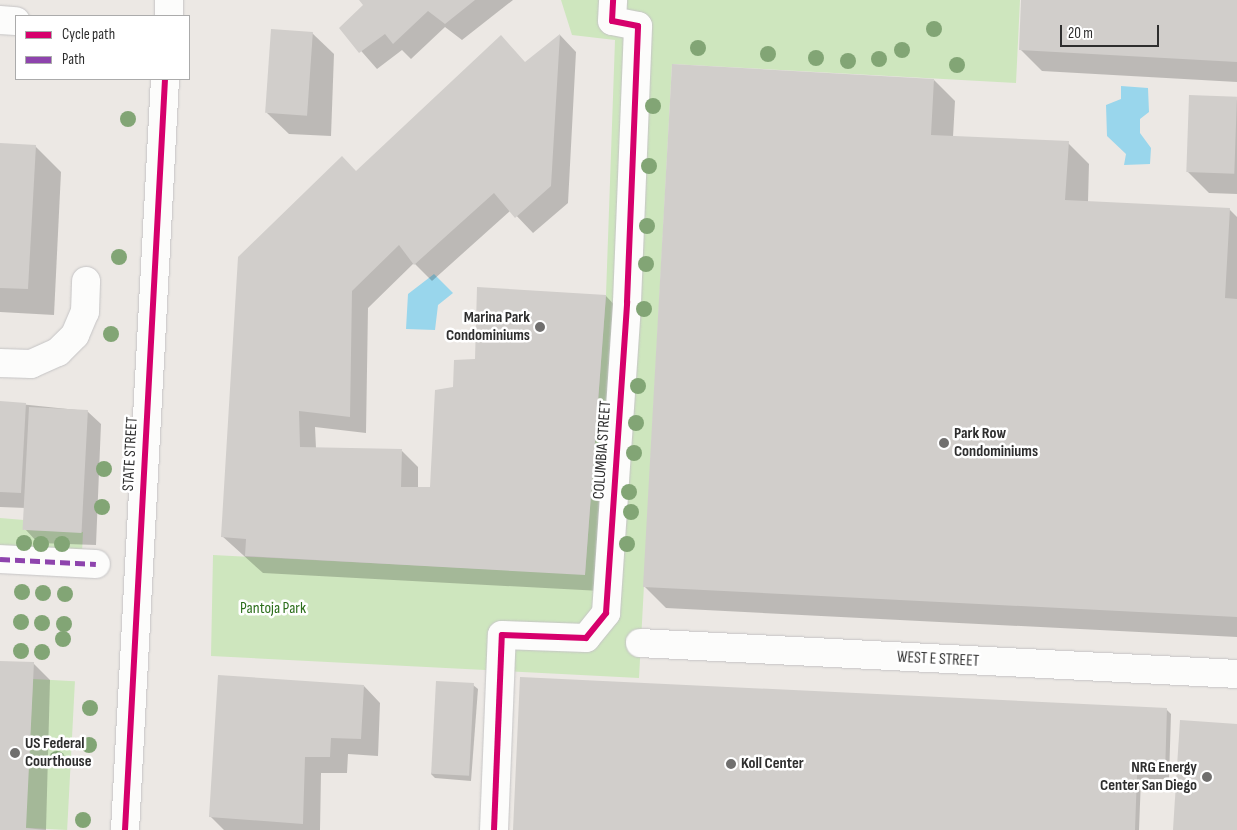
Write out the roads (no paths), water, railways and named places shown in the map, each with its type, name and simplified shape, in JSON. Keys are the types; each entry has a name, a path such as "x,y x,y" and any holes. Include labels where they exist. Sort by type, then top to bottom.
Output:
{"street":[{"path":"169,15 170,0"},
{"name":"COLUMBIA STREET","path":"494,830 502,635 586,638 606,613 627,302 638,26 612,21 613,0"},
{"path":"0,20 15,21"},
{"name":"STATE STREET","path":"124,830 165,80"},
{"path":"0,363 31,364 58,352 76,335 85,312 86,281"},
{"path":"0,559 96,564"},
{"name":"WEST E STREET","path":"640,643 1237,674"}],"water":[{"path":"1121,86 1148,88 1149,112 1140,119 1140,133 1151,148 1150,164 1124,165 1126,154 1107,136 1106,105 1121,99"},
{"path":"434,274 453,293 438,305 435,330 406,329 408,294"}],"place":[{"name":"Marina Park Condominiums","path":"540,327"},
{"name":"Park Row Condominiums","path":"944,443"},
{"name":"US Federal Courthouse","path":"15,753"},
{"name":"Koll Center","path":"731,764"},
{"name":"NRG Energy Center San Diego","path":"1207,777"}],"park label":[{"name":"Pantoja Park","path":"273,609"}]}
